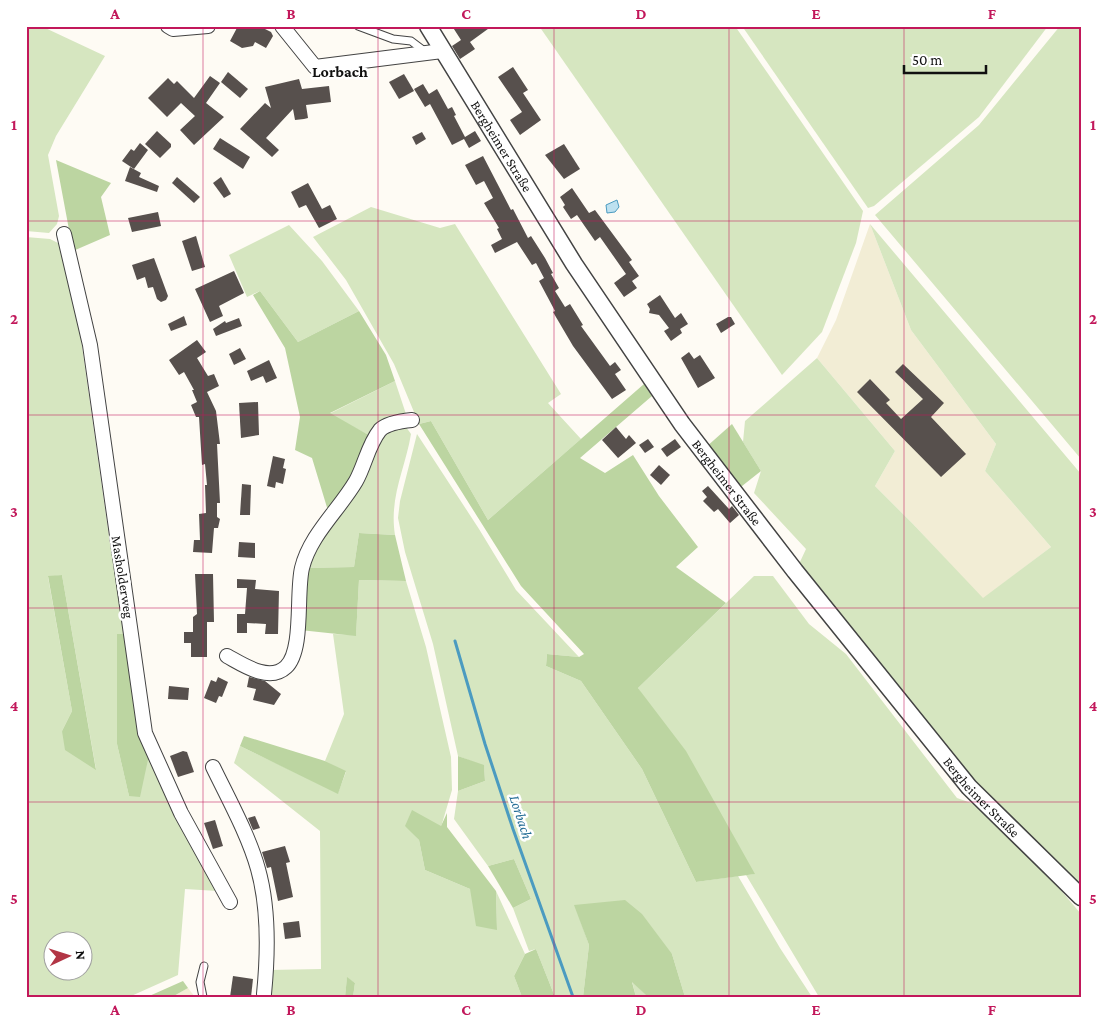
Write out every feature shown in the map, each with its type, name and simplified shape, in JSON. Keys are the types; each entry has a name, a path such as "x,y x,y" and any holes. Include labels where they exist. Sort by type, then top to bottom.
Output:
{"street":[{"path":"168,26 173,28 197,28 208,26"},
{"path":"282,26 315,67 434,52"},
{"name":"Bergheimer Straße","path":"428,26 434,52 688,432 795,572 969,786 1081,897"},
{"name":"Masholderweg","path":"64,234 90,345 145,733 181,813 230,902"},
{"path":"227,656 257,672 276,672 285,669 291,661 297,630 302,568 309,547 356,480 374,440 382,428 399,421 412,420"},
{"path":"214,767 258,869 265,912 267,969 264,994"}],"lane":[{"path":"358,26 393,39 411,40 434,52"},
{"path":"203,997 200,982 204,966"}],"shaded area":[{"path":"870,224 911,330 996,444 985,471 1051,547 983,599 875,486 895,451 817,358 836,320"},
{"path":"188,988 195,997 172,997"}],"green space":[{"path":"26,26 41,26 105,56 56,136 48,155 59,216 57,224 49,233 26,231"},
{"path":"539,26 735,26 863,211 856,243 822,332 782,375"},
{"path":"742,26 1048,26 979,117 874,206 868,208"},
{"path":"1060,26 1081,26 1081,459 875,215 979,125"},
{"path":"56,160 111,183 101,197 110,235 73,251"},
{"path":"371,207 440,228 455,224 561,394 548,403 581,439 488,520 431,421 419,424 394,364 346,280 313,237"},
{"path":"870,224 1081,474 1081,894 984,798 799,564 806,549 754,493 761,471 743,442 745,421 817,358 895,451 875,486 983,598 1051,547 985,471 996,444 911,330"},
{"path":"289,225 322,261 359,311 298,342 260,291 247,297 229,255"},
{"path":"26,237 50,239 64,246 79,325 110,544 129,634 117,634 117,744 129,796 149,755 217,891 185,889 178,975 129,997 26,997","holes":["62,575 96,769 62,731 72,711 48,577"]},
{"path":"260,291 298,342 359,311 386,355 395,381 330,413 372,437 354,480 329,514 312,458 295,450 300,417 285,348 253,295"},
{"path":"395,381 406,414 380,425 372,437 329,414"},
{"path":"644,384 652,396 580,458 605,473 633,455 659,496 698,547 676,567 726,603 638,688 686,751 755,874 696,882 642,769 581,681 546,666 547,654 579,657 584,654 521,586 419,424 431,421 488,520"},
{"path":"732,424 761,471 737,490 705,448"},
{"path":"406,427 411,434 394,508 395,535 359,533 354,567 304,568 383,430"},
{"path":"417,434 516,590 579,657 547,654 546,666 581,681 642,769 696,882 738,876 780,948 812,997 685,997 672,954 575,905 589,945 583,997 555,997 536,949 529,951 513,908 531,899 514,859 488,866 454,819 458,791 485,781 484,766 458,756 433,644 405,552 398,518 400,501"},
{"path":"359,533 395,535 406,581 359,580 356,636 300,630 304,568 354,567"},
{"path":"62,575 96,770 65,750 62,731 72,711 48,576"},
{"path":"754,576 773,576 809,624 846,654 957,798 974,804 1041,867 1081,914 1081,997 819,997 746,875 754,874 638,688"},
{"path":"359,580 406,581 426,647 451,757 452,790 441,827 406,826 419,840 425,870 470,889 497,930 496,891 525,954 514,976 522,997 353,997 355,983 347,978 345,997 266,997 269,970 321,969 320,831 234,763 240,746 338,793 346,772 325,761 344,714 333,634 356,635"},
{"path":"117,634 129,634 149,755 140,797 129,796 117,744"},
{"path":"244,736 325,761 346,771 338,794 240,746"},
{"path":"458,756 484,765 485,781 458,791"},
{"path":"412,810 441,826 447,813 447,827 496,891 497,930 476,926 470,889 425,870 419,840 405,826"},
{"path":"514,859 531,899 513,908 488,866"},
{"path":"625,900 642,914 672,954 685,997 648,997 632,982 636,997 583,997 589,945 574,905"},
{"path":"536,949 555,997 522,997 514,976 525,954"},
{"path":"347,977 355,983 353,997 345,997"},
{"path":"183,981 188,988 172,997 147,997"},
{"path":"632,981 648,997 636,997"}],"water":[{"path":"617,200 619,207 615,212 607,213 606,205"}],"building":[{"path":"238,26 248,29 250,27 263,28 271,32 273,36 266,48 255,42 253,46 242,48 230,41"},
{"path":"452,26 492,26 470,42 475,49 460,59 452,46 461,40"},
{"path":"513,67 528,90 523,93 541,120 520,135 510,120 522,112 498,77"},
{"path":"228,72 248,89 240,98 221,82"},
{"path":"404,74 414,91 399,99 389,82"},
{"path":"210,76 220,83 206,103 224,117 194,145 180,130 195,116 181,103 167,117 148,98 168,78 174,84 177,81 194,98"},
{"path":"299,79 302,89 329,86 331,102 306,105 308,118 304,119 295,120 293,109 266,138 279,150 272,157 240,129 265,103 271,108 265,87"},
{"path":"423,84 429,94 437,89 448,109 452,107 456,115 454,116 465,137 475,131 481,141 469,148 464,139 452,145 430,104 425,107 414,89"},
{"path":"157,131 171,144 171,147 160,158 145,144"},
{"path":"422,132 426,139 416,145 412,137"},
{"path":"220,138 250,157 243,169 213,149"},
{"path":"140,143 148,150 134,169 122,161 131,149 134,151"},
{"path":"564,144 580,169 564,179 545,155"},
{"path":"483,156 528,238 531,236 545,258 559,288 555,291 565,307 570,304 583,325 581,326 610,366 615,362 621,370 615,374 626,390 612,399 573,346 553,312 555,311 539,281 544,278 536,263 532,265 517,242 495,253 491,245 502,239 497,229 499,228 484,203 493,198 484,181 476,185 465,165"},
{"path":"130,167 141,173 139,177 159,186 157,192 125,181"},
{"path":"177,177 200,197 194,203 172,183"},
{"path":"221,177 231,194 224,198 213,183"},
{"path":"308,183 322,209 330,205 337,219 319,228 306,205 299,208 291,192"},
{"path":"572,188 589,213 595,210 632,260 629,262 639,276 632,281 637,288 624,297 614,283 626,274 600,237 595,241 577,215 571,219 563,207 565,205 560,197"},
{"path":"158,212 161,226 132,232 128,218"},
{"path":"196,236 205,267 192,271 182,241"},
{"path":"154,258 168,296 166,300 161,302 157,299 153,287 148,288 145,277 137,280 132,265"},
{"path":"234,271 244,293 219,306 223,316 210,322 195,289"},
{"path":"660,295 675,318 681,313 688,324 680,329 682,333 671,341 664,331 669,328 659,315 649,313 650,309 647,304"},
{"path":"184,316 187,325 171,331 168,324"},
{"path":"731,317 735,324 721,333 716,324"},
{"path":"239,318 242,326 216,336 213,329 225,321 226,323"},
{"path":"197,340 206,352 197,358 208,376 214,374 219,386 207,392 216,411 220,444 217,444 220,503 217,503 217,517 220,519 218,528 214,528 212,553 193,552 194,540 200,540 199,514 206,513 205,485 207,485 205,464 202,465 199,417 196,417 191,405 197,402 192,390 194,390 184,372 179,375 169,360"},
{"path":"240,348 246,359 234,365 229,354"},
{"path":"689,352 694,359 700,355 715,378 698,388 681,358"},
{"path":"269,360 277,378 266,383 263,376 251,381 247,371"},
{"path":"903,364 944,403 931,417 966,454 941,477 857,392 870,379 890,400 886,403 901,419 923,399 895,372"},
{"path":"258,402 259,435 241,438 239,403"},
{"path":"616,427 626,439 629,435 636,443 618,458 602,440"},
{"path":"648,439 654,447 645,453 639,445"},
{"path":"675,439 681,447 667,457 661,449"},
{"path":"273,456 285,459 283,468 286,469 283,484 276,482 275,488 267,486"},
{"path":"659,465 670,475 661,485 650,475"},
{"path":"242,484 251,485 250,515 240,515"},
{"path":"708,486 729,509 732,506 739,515 730,523 718,509 714,512 703,501 707,497 702,491"},
{"path":"239,542 255,543 255,558 238,557"},
{"path":"195,574 213,574 214,622 207,622 207,657 191,657 191,643 184,643 184,632 193,632 193,617 197,614"},
{"path":"237,579 256,580 255,589 279,591 278,634 265,634 266,624 247,623 247,633 237,633 237,614 245,614 247,588 237,588"},
{"path":"218,677 228,682 222,697 219,696 216,703 204,698 211,680 216,682"},
{"path":"249,677 265,681 281,694 274,705 253,700 256,689 247,687"},
{"path":"169,686 189,688 188,700 168,699"},
{"path":"183,751 187,752 194,772 178,777 170,756"},
{"path":"255,816 260,828 253,830 248,818"},
{"path":"215,820 223,846 213,849 204,823"},
{"path":"285,846 290,862 286,863 293,897 278,901 271,867 267,868 262,852"},
{"path":"299,921 301,937 285,939 283,923"},
{"path":"233,976 253,979 251,997 230,997"}],"waterway":[{"name":"Lorbach","path":"455,641 485,744 513,829 573,997"}],"district":[{"name":"Lorbach","path":"340,71"}]}
